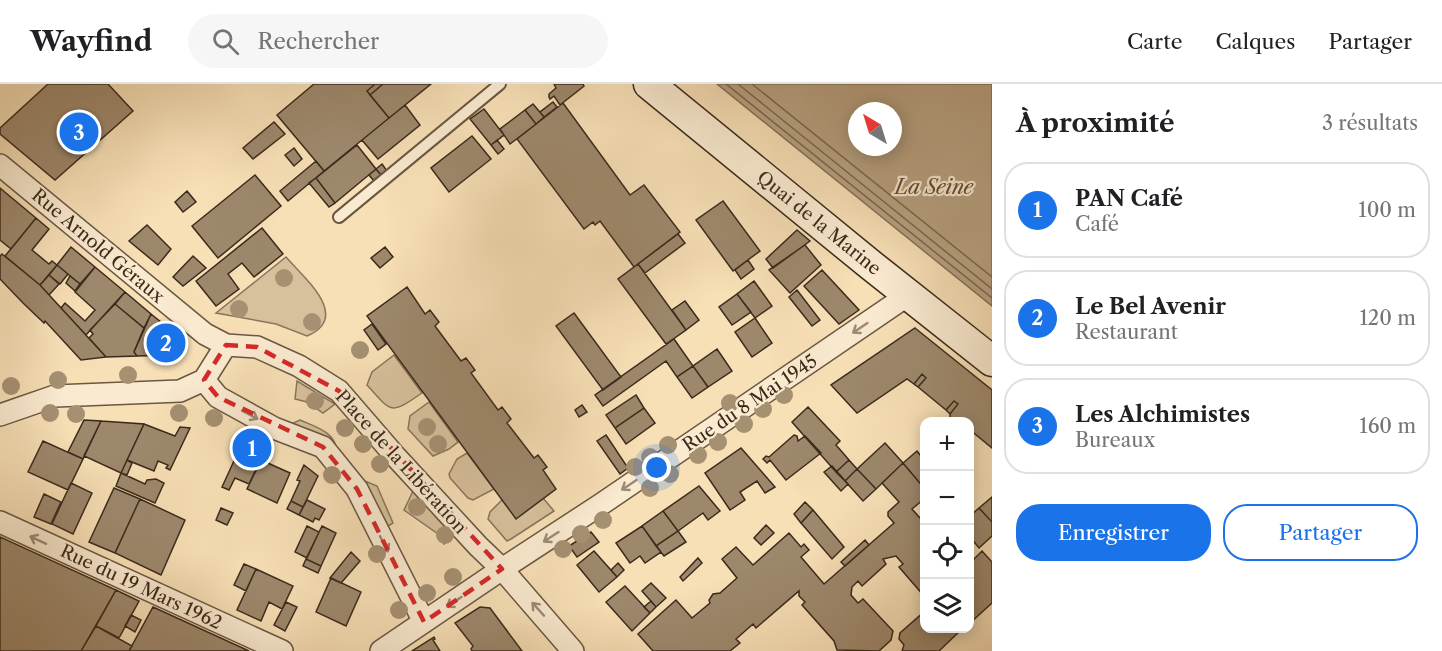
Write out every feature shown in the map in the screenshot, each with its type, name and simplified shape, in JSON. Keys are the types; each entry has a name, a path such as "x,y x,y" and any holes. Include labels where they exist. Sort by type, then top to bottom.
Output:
{"street":[{"name":"Quai de la Marine","path":"649,84 992,361"},
{"name":"Rue Arnold Géraux","path":"0,165 186,319 205,334 226,345"},
{"name":"Rue du 8 Mai 1945","path":"502,569 600,506 908,295"},
{"name":"Place de la Libération","path":"226,345 257,347 299,366 339,391 396,458 502,569 573,651"},
{"path":"0,415 55,396 180,391 204,380 226,345"},
{"path":"204,380 218,397 274,428 323,447 357,489 424,622"},
{"name":"Rue du 19 Mars 1962","path":"0,522 282,651"},
{"path":"381,651 502,569"}],"lane":[{"path":"339,217 500,84"}],"highlighted area":[{"path":"226,345 257,347 339,391 502,569 424,622 357,489 323,447 218,397 204,380"}],"shaded area":[{"path":"286,257 320,297 325,308 325,319 320,328 307,336 276,324 216,313"},
{"path":"394,355 422,393 397,408 387,406 367,385 372,372"},
{"path":"297,381 335,404 323,413 307,402 295,399"},
{"path":"429,402 458,442 433,456 408,429 410,416"},
{"path":"300,420 329,435 336,445 337,452 289,425"},
{"path":"467,453 494,489 473,500 468,498 449,474 457,459"},
{"path":"355,477 377,486 393,523 385,528"},
{"path":"413,491 453,536 444,544 438,534 404,510"},
{"path":"543,498 554,511 507,541 488,519 490,512 502,500"}],"water":[{"name":"La Seine","path":"717,84 992,84 992,306"}],"building":[{"path":"48,84 108,84 133,111 55,180 0,134 0,128"},
{"path":"314,84 375,84 367,91 389,118 324,171 277,115"},
{"path":"375,84 383,84 370,95 367,91"},
{"path":"383,84 431,84 389,118 370,95"},
{"path":"554,84 583,84 584,86 560,105 554,96 550,99 549,97 549,94 556,88"},
{"path":"553,102 557,107 544,117 540,112"},
{"path":"563,103 630,195 644,185 680,232 634,267 600,221 595,225 593,222 584,229 517,139"},
{"path":"533,104 544,117 536,124 525,110"},
{"path":"405,105 420,125 378,159 362,140"},
{"path":"484,109 504,135 491,145 470,119"},
{"path":"525,110 536,124 510,144 500,129"},
{"path":"274,122 285,134 253,159 243,148"},
{"path":"472,136 491,159 449,192 431,168"},
{"path":"497,140 504,149 498,154 491,145"},
{"path":"357,145 376,169 335,203 316,178"},
{"path":"294,148 302,159 294,166 285,155"},
{"path":"316,161 324,171 288,201 280,191"},
{"path":"382,164 387,171 381,175 376,169"},
{"path":"376,169 381,175 374,181 369,175"},
{"path":"255,175 281,206 218,258 192,226"},
{"path":"316,178 335,203 329,207 309,183"},
{"path":"0,188 36,218 11,249 0,240"},
{"path":"187,191 196,202 183,212 175,202"},
{"path":"723,201 760,251 733,271 696,220"},
{"path":"36,218 49,229 32,250 49,264 52,261 57,265 40,285 5,256"},
{"path":"147,225 171,249 158,265 129,241"},
{"path":"262,228 283,254 254,277 242,263 228,274 239,289 216,306 196,281"},
{"path":"797,230 810,241 773,268 766,259"},
{"path":"678,234 685,243 645,273 638,264"},
{"path":"805,245 821,265 790,293 769,270"},
{"path":"71,247 95,267 80,284 57,265"},
{"path":"385,247 393,257 380,268 371,258"},
{"path":"2,254 40,285 106,357 81,360 45,321 44,323 23,303 0,279 0,256"},
{"path":"193,256 206,268 183,286 173,277"},
{"path":"748,260 754,269 741,279 735,270"},
{"path":"638,264 686,330 666,344 618,279"},
{"path":"57,265 68,274 60,284 49,275"},
{"path":"95,267 125,292 86,335 61,308 65,303 85,321 95,310 75,292"},
{"path":"822,270 859,310 839,324 804,286"},
{"path":"49,275 59,284 49,295 40,285"},
{"path":"70,276 80,284 75,291 66,283"},
{"path":"754,281 772,306 755,318 737,294"},
{"path":"407,287 425,314 430,310 439,322 435,326 461,361 466,358 475,370 471,373 498,410 502,407 511,419 507,423 534,458 538,455 547,467 543,470 556,489 516,519 367,316"},
{"path":"797,290 820,320 812,326 789,297"},
{"path":"125,292 151,314 144,328 115,304"},
{"path":"737,294 751,312 732,325 719,307"},
{"path":"685,301 699,320 686,330 672,310"},
{"path":"115,304 144,328 134,352 137,356 106,357 89,338 93,334 90,330"},
{"path":"574,313 621,377 603,390 556,326"},
{"path":"151,314 178,336 172,355 137,356 134,352"},
{"path":"755,318 772,343 752,357 735,332"},
{"path":"372,324 386,344 378,350 364,330"},
{"path":"915,328 992,390 992,448 974,433 974,417 950,417 958,404 954,401 946,410 918,387 926,378 922,374 914,384 907,379 857,413 831,385"},
{"path":"674,339 693,366 677,377 666,361 603,406 595,395"},
{"path":"717,349 732,371 708,387 693,366"},
{"path":"693,366 708,387 692,398 677,377"},
{"path":"922,374 926,378 918,387 914,384"},
{"path":"636,395 644,408 615,428 606,415"},
{"path":"954,401 958,404 950,414 946,410"},
{"path":"582,405 587,412 579,417 575,410"},
{"path":"808,407 840,441 836,445 849,460 836,472 792,422"},
{"path":"644,408 655,423 626,444 615,428"},
{"path":"84,420 101,421 83,459 68,452"},
{"path":"101,421 144,424 121,473 84,456"},
{"path":"144,424 175,436 180,427 190,428 170,470 166,468 168,465 158,461 154,471 127,460"},
{"path":"606,435 628,468 620,474 597,441"},
{"path":"794,435 797,436 798,441 805,436 821,453 786,480 770,460 767,463 763,459 766,456 769,457"},
{"path":"244,439 266,448 249,484 235,478 229,490 222,487"},
{"path":"43,441 83,459 68,490 28,472"},
{"path":"885,443 903,463 876,489 857,469"},
{"path":"741,448 775,487 765,493 757,481 740,492 745,500 730,510 705,473"},
{"path":"917,451 920,455 920,483 903,463"},
{"path":"127,460 132,463 127,475 121,473"},
{"path":"261,460 290,473 277,503 247,489"},
{"path":"849,460 857,469 845,481 836,472"},
{"path":"903,463 920,483 920,502 912,509 920,518 920,591 899,567 903,564 896,556 883,559 886,564 862,586 858,581 852,587 851,595 858,603 863,599 893,631 891,640 879,651 837,650 834,641 802,605 805,602 799,596 799,591 756,628 753,624 736,639 740,643 730,651 653,651 638,634 676,600 692,618 710,603 709,600 713,594 720,593 737,578 722,559 736,547 753,565 789,533 801,547 804,544 809,550 801,557 824,584 894,523 888,516 888,512 899,502 882,483"},
{"path":"304,465 318,476 303,507 291,501"},
{"path":"832,466 848,484 841,491 824,472"},
{"path":"857,469 876,489 863,501 845,481"},
{"path":"121,473 145,484 147,480 156,479 164,483 155,503 116,486"},
{"path":"71,483 92,493 73,534 52,524"},
{"path":"699,486 720,511 708,520 703,513 678,531 663,511"},
{"path":"114,488 140,499 115,553 89,542"},
{"path":"44,494 61,502 51,524 34,517"},
{"path":"992,497 992,522 979,508"},
{"path":"140,499 185,520 161,575 115,553"},
{"path":"307,500 325,509 319,520 315,518 313,522 299,515"},
{"path":"291,501 303,507 299,515 287,509"},
{"path":"805,502 813,510 801,523 794,514"},
{"path":"221,508 233,513 227,525 216,520"},
{"path":"979,508 992,522 992,536 979,548 974,542 974,512"},
{"path":"813,510 844,547 832,559 801,523"},
{"path":"663,511 678,531 656,546 642,526"},
{"path":"766,525 774,533 761,545 754,538"},
{"path":"307,526 319,532 307,558 295,552"},
{"path":"322,526 336,533 321,566 306,559"},
{"path":"642,526 661,552 645,563 640,556 630,563 616,543"},
{"path":"678,531 686,542 664,556 656,546"},
{"path":"591,532 599,542 577,557 569,546"},
{"path":"0,537 116,590 81,651 0,651"},
{"path":"865,540 869,545 845,566 841,562"},
{"path":"594,551 617,577 599,592 577,565"},
{"path":"982,551 992,562 992,603 974,619 974,579 974,559"},
{"path":"351,552 360,561 341,583 330,578"},
{"path":"698,558 702,563 683,581 680,577"},
{"path":"306,559 321,566 318,573 303,566"},
{"path":"618,563 624,570 617,577 611,570"},
{"path":"244,564 256,569 246,591 234,585"},
{"path":"256,569 293,586 282,609 269,602 261,621 237,610"},
{"path":"331,578 361,592 346,626 316,612"},
{"path":"651,583 666,598 656,607 642,591"},
{"path":"625,586 650,613 632,631 606,602"},
{"path":"116,590 139,601 119,638 96,626"},
{"path":"651,601 656,607 650,613 644,607"},
{"path":"286,602 297,607 285,631 274,625"},
{"path":"153,607 249,651 129,651"},
{"path":"480,607 490,608 522,651 472,651 473,646 455,623"},
{"path":"131,615 141,620 135,632 125,626"},
{"path":"920,616 920,633 958,633 939,651 902,651 904,645 899,639 900,633"},
{"path":"96,626 132,646 129,651 81,651"},
{"path":"434,637 433,640 440,651 412,651"}],"place":[{"name":"Les Alchimistes","path":"79,132"},
{"name":"Le Bel Avenir","path":"166,343"},
{"name":"PAN Café","path":"252,448"}]}
